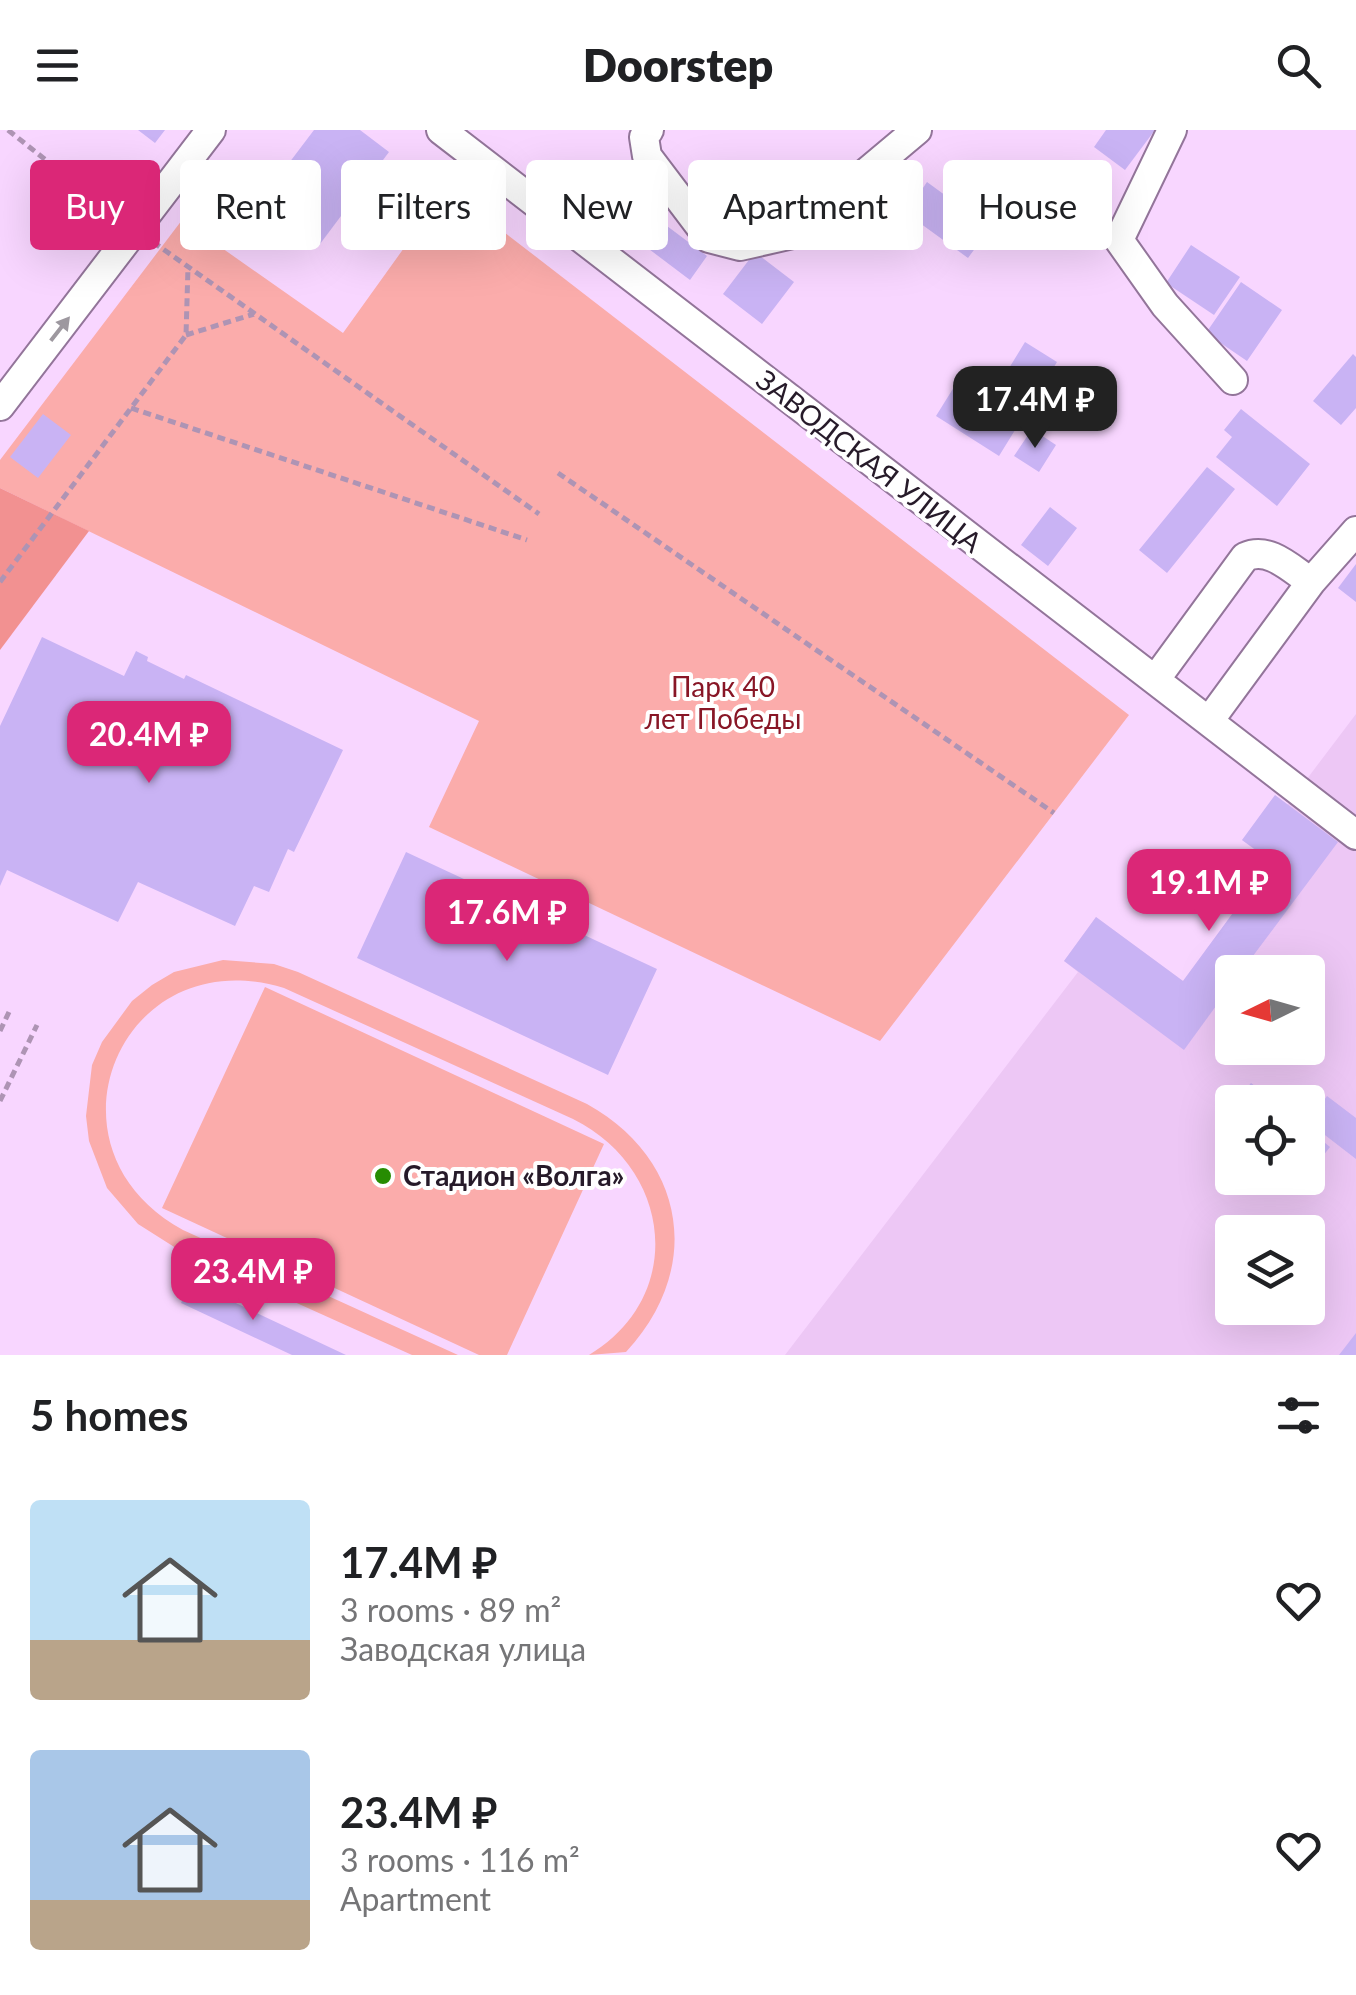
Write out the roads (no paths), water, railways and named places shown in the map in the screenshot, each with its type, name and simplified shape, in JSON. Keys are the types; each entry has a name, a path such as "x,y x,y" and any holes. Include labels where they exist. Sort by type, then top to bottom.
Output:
{"street":[{"path":"0,406 212,130"},
{"name":"ЗАВОДСКАЯ УЛИЦА","path":"441,130 1356,835"},
{"path":"649,130 644,137 647,156 709,238 740,246 793,234 917,130"},
{"path":"1172,130 1119,240 1166,305 1233,380"},
{"path":"1208,721 1310,582 1356,531"},
{"path":"1154,680 1244,558 1256,552 1267,553 1310,582"}],"place":[{"name":"Стадион «Волга»","path":"383,1176"}],"park label":[{"name":"Парк 40 лет Победы","path":"723,703"}]}
